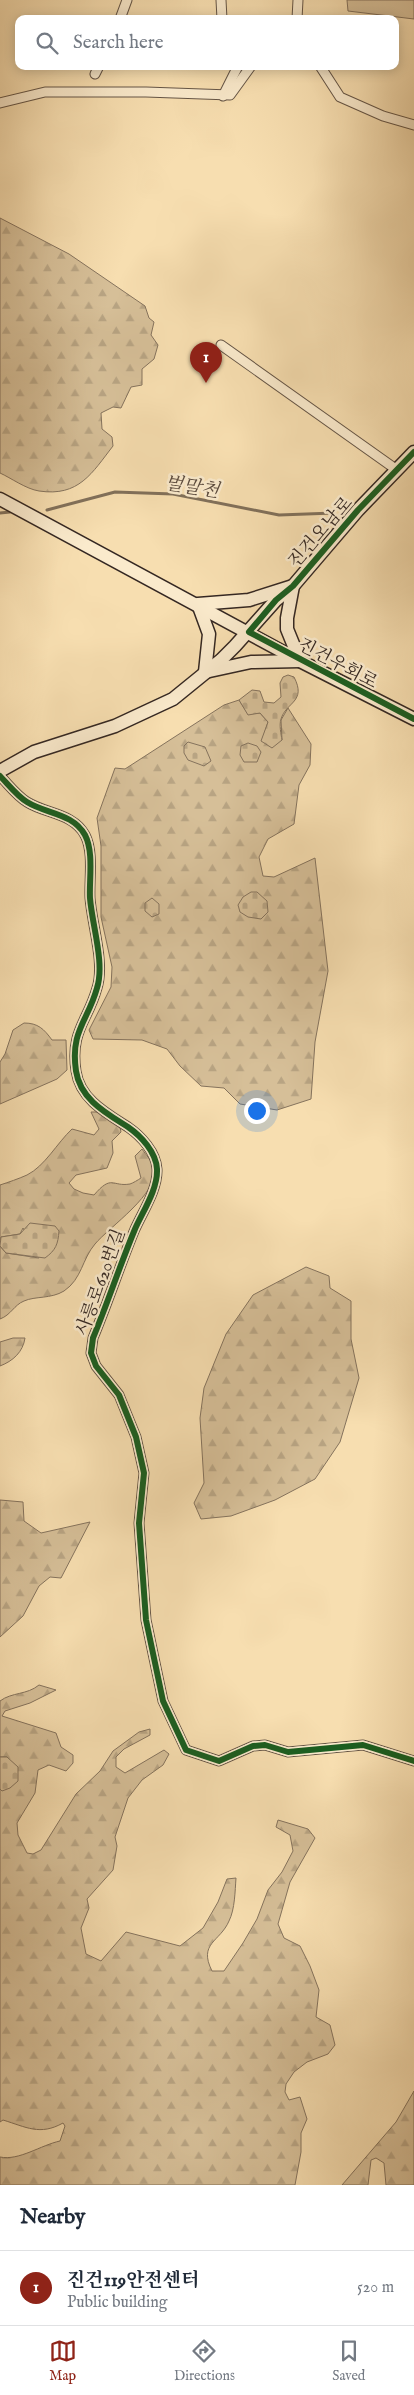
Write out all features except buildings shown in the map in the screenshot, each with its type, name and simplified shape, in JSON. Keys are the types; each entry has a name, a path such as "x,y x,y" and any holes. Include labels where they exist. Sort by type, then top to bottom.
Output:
{"main road":[{"name":"진건오남로","path":"0,771 34,752 115,726 173,699 221,660 276,600 293,586 358,510 414,452"},
{"name":"진건우회로","path":"0,499 198,604 300,661 414,720"},
{"path":"293,586 286,618 287,629 300,661 251,662 205,672 209,634 198,604 249,600 293,586"}],"street":[{"path":"122,15 128,0"},
{"path":"220,0 222,15"},
{"path":"296,15 298,0"},
{"path":"223,96 236,70"},
{"path":"0,103 45,92 146,92 223,96 230,95 248,70"},
{"path":"323,70 340,97 383,116 414,125"},
{"path":"221,345 397,470"},
{"name":"사릉로620번길","path":"0,776 27,802 61,815 76,825 85,835 88,849 90,901 100,975 97,989 79,1027 74,1050 76,1072 87,1096 96,1106 138,1134 151,1153 157,1169 154,1187 135,1230 93,1338 91,1353 96,1366 119,1395 136,1437 144,1472 140,1523 146,1611 163,1701 186,1750 219,1761 253,1746 265,1745 288,1752 363,1745 414,1761"}],"green space":[{"path":"347,0 414,0 414,19 399,17 399,15 348,11"},
{"path":"0,218 69,254 145,306 149,318 154,322 151,335 158,345 154,359 142,369 142,385 131,387 121,408 113,407 101,413 102,429 112,437 113,446 91,474 74,487 64,490 53,492 34,490 0,473"},
{"path":"288,675 294,677 297,685 297,697 281,719 282,740 272,748 261,741 268,722 260,713 248,715 239,700 252,690 260,691 264,702 274,703 281,697 280,683 283,677"},
{"path":"239,700 248,714 260,713 268,722 262,741 282,740 281,720 288,708 311,744 310,765 299,785 294,824 268,839 259,857 263,876 274,877 315,858 328,971 315,1042 311,1099 277,1110 240,1104 224,1088 201,1086 180,1066 167,1049 142,1040 93,1039 89,1030 111,987 112,967 101,917 101,846 97,818 115,768 125,769 224,705"},
{"path":"188,742 205,747 211,761 204,766 188,760 184,753 184,746"},
{"path":"248,743 257,746 261,752 257,762 244,762 240,755 241,746"},
{"path":"251,892 257,892 267,901 268,912 261,919 248,917 240,912 238,905 243,897"},
{"path":"152,898 159,904 159,914 152,917 145,911 145,903"},
{"path":"24,1023 40,1027 52,1040 66,1040 67,1070 57,1079 0,1104 0,1062 5,1054 13,1030"},
{"path":"91,1112 103,1112 119,1122 121,1132 112,1141 113,1153 107,1168 76,1175 69,1183 74,1189 94,1195 109,1183 133,1183 141,1178 135,1156 142,1149 154,1168 154,1178 142,1199 95,1244 75,1281 70,1286 59,1294 24,1301 0,1319 0,1246 6,1253 39,1258 23,1228 20,1234 1,1237 0,1241 0,1185 24,1176 40,1166 72,1129 94,1135 99,1129"},
{"path":"30,1223 55,1226 59,1231 57,1243 52,1252 45,1258 6,1253 0,1246 1,1237 20,1234"},
{"path":"306,1267 329,1276 330,1288 351,1301 351,1339 359,1378 340,1442 315,1479 275,1500 231,1516 201,1519 194,1503 204,1483 200,1418 204,1388 226,1334 253,1295"},
{"path":"13,1338 25,1338 22,1348 13,1359 0,1366 0,1342"},
{"path":"0,1500 23,1502 24,1521 41,1533 90,1522 61,1578 50,1577 39,1586 23,1616 0,1637"},
{"path":"39,1685 56,1690 30,1703 5,1711 2,1716 56,1733 61,1747 73,1755 73,1763 66,1771 49,1765 38,1770 35,1793 17,1823 18,1835 27,1853 33,1854 41,1850 76,1794 100,1771 113,1751 139,1732 150,1729 150,1735 124,1749 116,1757 116,1767 125,1773 164,1750 169,1754 163,1765 142,1780 128,1798 115,1837 117,1846 113,1870 87,1899 89,1908 81,1928 86,1954 101,1961 126,1932 180,1946 203,1928 218,1902 227,1879 236,1878 231,1916 225,1928 212,1943 207,1954 212,1971 224,1971 257,1919 268,1890 282,1872 293,1851 290,1835 276,1827 278,1820 308,1829 315,1838 290,1882 278,1924 284,1938 300,1946 310,1966 319,1990 316,2017 330,2025 335,2045 328,2054 307,2062 294,2072 286,2084 285,2092 289,2100 300,2097 307,2119 301,2133 301,2152 295,2185 0,2185 0,2157 15,2157 60,2141 65,2126 63,2123 40,2130 3,2120 0,2122 0,1789 2,1791 7,1757 0,1757 0,1701"},
{"path":"0,1757 7,1757 18,1767 18,1781 10,1788 2,1791 0,1789"},
{"path":"414,2091 414,2185 386,2185 384,2163 376,2158 371,2160 368,2185 342,2185 396,2122"}],"waterway":[{"name":"벌말천","path":"47,510 115,492 173,494 279,515 334,513"},
{"name":"벌말천","path":"0,513 10,512"}],"cycle path":[{"path":"414,452 358,510 293,586 276,600 249,632 414,719"},
{"path":"0,776 16,793 34,806 74,822 85,835 88,842 91,909 100,967 97,988 75,1046 78,1081 95,1104 138,1135 151,1151 156,1163 157,1177 153,1192 124,1256 93,1338 91,1353 96,1366 119,1395 136,1437 144,1473 139,1523 146,1620 163,1701 186,1750 219,1761 253,1746 265,1745 288,1752 363,1745 414,1761"}],"place":[{"name":"진건119안전센터","path":"206,383"}]}
